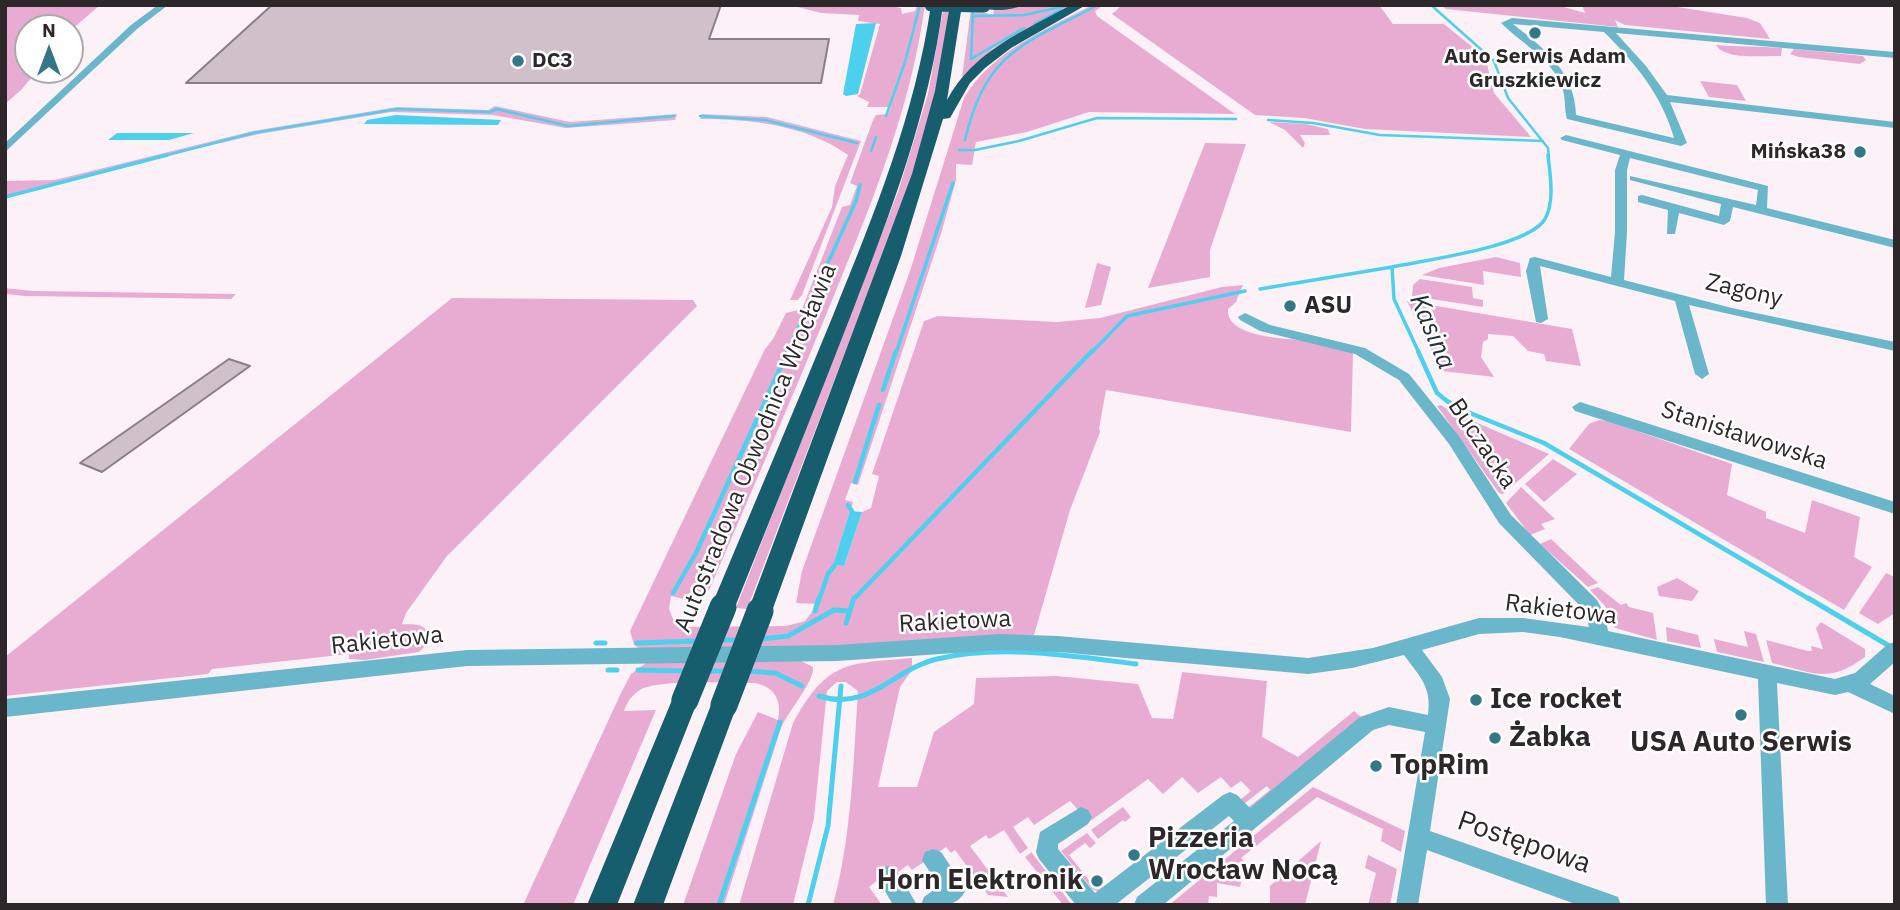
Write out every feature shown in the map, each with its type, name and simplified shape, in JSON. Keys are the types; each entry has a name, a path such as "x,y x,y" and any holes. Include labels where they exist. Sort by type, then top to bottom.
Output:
{"highway":[{"path":"931,5 1016,5"},
{"name":"Autostradowa Obwodnica Wrocławia","path":"602,905 834,335 894,180 925,73 937,5"},
{"path":"648,905 898,240 935,128 953,40 956,5"},
{"path":"935,128 948,111 961,86 987,59 1006,45 1080,5"}],"street":[{"path":"134,27 137,20 152,5"},
{"path":"5,149 134,27 164,5"},
{"path":"1607,30 1644,66 1662,98 1681,143 1571,117 1569,91 1555,64 1506,23 1511,20 1895,55"},
{"path":"1662,98 1895,125"},
{"path":"1566,138 1763,188 1761,208"},
{"path":"1617,283 1621,232 1621,170 1626,153"},
{"path":"1634,178 1895,244"},
{"path":"1642,199 1724,221 1728,201"},
{"path":"1671,231 1674,208"},
{"name":"Zagony","path":"1541,319 1533,271 1535,261 1681,300 1895,347"},
{"path":"1681,300 1702,374"},
{"name":"Buczacka","path":"1245,317 1265,328 1360,351 1396,371 1411,384 1454,440 1505,519 1591,605 1596,615 1600,638"},
{"name":"Stanisławowska","path":"1580,407 1895,508"},
{"name":"Rakietowa","path":"5,708 467,658 837,653 1000,642 1058,644 1308,666 1339,663 1479,626 1496,625 1560,629 1823,686 1852,684"},
{"path":"1407,905 1440,699 1435,684 1409,646"},
{"path":"1852,684 1861,680 1891,653"},
{"path":"1766,673 1769,689 1777,905"},
{"path":"1852,684 1895,706"},
{"path":"1145,905 1376,718 1404,718 1437,726"},
{"path":"1097,905 1230,802 1250,822"},
{"path":"1081,817 1048,839 1047,852 1090,905"},
{"name":"Postępowa","path":"1418,837 1610,905"},
{"path":"932,905 955,889 933,860"},
{"path":"888,877 906,905"}],"shaded area":[{"path":"5,5 100,5 84,19 84,14 14,14 14,84 26,84 5,104"},
{"path":"790,5 896,7 901,8 902,14 915,11 917,5 925,5 910,80 888,154 818,334 711,586 701,603 671,596 669,609 673,619 689,627 786,626 805,621 818,604 796,603 802,571 910,271 964,98 989,67 1004,55 1038,33 1092,5 1104,5 1095,11 1097,16 1235,114 1089,112 1027,132 976,142 972,165 956,164 956,180 941,234 858,485 851,483 845,500 853,502 833,565 844,566 862,512 871,508 879,476 872,474 924,321 938,316 1057,322 1100,318 1222,287 1243,285 1236,302 1228,309 1230,319 1237,326 1260,335 1310,341 1353,352 1351,432 1106,390 1100,432 1070,510 1034,635 858,646 640,649 634,645 630,631 765,349 786,313 802,309 842,207 850,205 857,186 850,183 873,120 876,115 888,114 891,107 867,107 869,102 857,96 860,94 880,24 858,21 859,15 821,13"},
{"path":"944,5 951,5 934,102 913,174 747,609 736,608 898,192 928,94"},
{"path":"1075,5 994,48 962,77 971,9 993,15 994,9"},
{"path":"1122,5 1379,5 1393,24 1444,24 1470,45 1487,64 1494,93 1531,137 1365,129 1304,118 1255,115 1112,14"},
{"path":"1441,5 1557,5 1585,13 1582,5 1665,5 1747,18 1760,23 1770,39 1625,25 1615,20 1618,27 1446,9"},
{"path":"1716,45 1782,48 1781,56 1746,56 1728,53"},
{"path":"1794,49 1863,56 1866,60 1860,64 1799,57 1790,54"},
{"path":"1700,81 1737,85 1746,101 1709,97"},
{"path":"495,106 570,122 677,114 675,120 566,128 493,115 391,112 259,134 114,168 5,198 5,181 55,180 253,131 397,107 488,110"},
{"path":"702,114 767,117 861,141 798,300 790,300 832,207 835,186 848,155 796,130 758,122 700,119"},
{"path":"1269,122 1306,124 1328,129 1330,135 1300,135 1305,143 1303,148 1285,130"},
{"path":"1205,143 1246,144 1210,250 1210,277 1148,288"},
{"path":"1496,257 1520,263 1521,277 1483,271 1484,285 1422,275 1439,268"},
{"path":"1097,263 1111,267 1101,305 1085,308"},
{"path":"1420,279 1472,287 1473,298 1483,300 1483,307 1412,296 1413,285"},
{"path":"5,288 32,291 236,294 231,299 26,296 5,294"},
{"path":"452,298 693,300 697,306 447,556 406,613 402,624 420,626 429,633 425,646 419,652 365,660 349,659 349,654 212,669 208,674 5,696 5,657"},
{"path":"1407,301 1572,329 1581,366 1546,361 1544,354 1528,351 1513,336 1488,334 1488,339 1483,342 1481,357 1494,377 1442,371"},
{"path":"1441,405 1549,454 1503,494 1499,493 1437,406"},
{"path":"1599,420 1732,464 1727,495 1766,512 1766,518 1805,533 1812,500 1860,517 1854,557 1872,567 1844,610 1569,449 1589,424"},
{"path":"1553,459 1577,474 1544,502 1525,484"},
{"path":"1521,487 1555,519 1541,524 1545,529 1530,535 1506,503"},
{"path":"1551,539 1598,583 1588,587 1540,544"},
{"path":"1886,573 1895,577 1895,613 1878,624 1859,613"},
{"path":"1677,578 1699,591 1692,601 1659,596 1657,587"},
{"path":"1598,587 1621,605 1626,603 1629,607 1653,613 1657,640 1615,628 1605,606 1590,590"},
{"path":"1821,622 1865,649 1865,657 1841,671 1821,674 1772,663 1766,640 1808,651 1812,651 1811,646 1823,649 1816,628"},
{"path":"1666,627 1698,635 1701,648 1667,641"},
{"path":"1744,631 1756,634 1764,662 1717,652 1714,639 1748,647"},
{"path":"912,658 912,670 900,687 878,787 917,787 934,732 974,704 976,678 1057,676 1138,684 1152,718 1173,719 1182,672 1267,681 1262,737 1298,757 1354,711 1361,717 1253,809 1245,810 1270,790 1267,786 1240,807 1241,799 1251,791 1241,781 1231,788 1221,777 1198,793 1182,777 1163,794 1148,779 1089,822 1070,801 1034,825 1028,817 1013,827 1028,848 1020,854 1004,830 989,839 986,835 970,846 1008,897 988,895 955,850 951,853 946,847 912,870 908,865 895,874 892,869 869,887 882,905 833,905 848,825 858,691 846,682 837,682 827,691 814,818 793,905 739,905 793,723 805,702 829,676 841,669 870,662"},
{"path":"801,661 813,667 810,680 781,728 724,905 683,905 736,754 758,712 778,720 776,696 768,688 755,683 662,684 635,694 624,711 656,710 573,905 523,905 631,674 646,663"},
{"path":"1313,787 1405,831 1401,852 1381,841 1383,829 1317,797 1241,858 1251,870 1242,878 1240,887 1217,883 1217,897 1209,896 1208,905 1169,905"},
{"path":"1123,807 1131,817 1098,839 1091,830"},
{"path":"1087,833 1096,843 1090,848 1085,843 1069,855 1096,889 1101,886 1104,889 1099,892 1092,889 1061,851"},
{"path":"1321,841 1305,905 1270,905 1270,886"},
{"path":"1032,852 1072,905 1063,905 1025,857"},
{"path":"1368,855 1397,869 1390,905 1368,905 1376,873 1365,868"}],"water":[{"path":"876,23 858,94 846,96 843,94 856,24"},
{"path":"396,115 501,120 498,125 364,124 367,120"},
{"path":"117,133 194,133 169,140 108,140"},
{"path":"850,511 862,512 844,566 833,565"}],"building":[{"name":"DC3","path":"272,5 721,5 709,39 829,39 821,83 186,83"},
{"path":"229,359 250,366 102,472 80,463"}],"waterway":[{"path":"886,116 905,62 920,5"},
{"path":"973,16 1024,15 1070,5"},
{"path":"965,140 984,87 997,68 1029,41 1098,5"},
{"name":"Kasina","path":"1431,5 1494,61 1508,98 1542,141"},
{"path":"973,10 971,59 1024,28"},
{"path":"1034,24 1061,10"},
{"path":"160,157 253,133 397,109 490,112 497,109 568,126 674,116"},
{"path":"700,116 765,120 857,143"},
{"path":"959,150 975,150 1019,141 1097,118 1236,119"},
{"path":"1268,120 1313,123 1380,135 1542,141"},
{"path":"871,151 876,137"},
{"name":"Kasina","path":"1542,141 1548,148 1549,157"},
{"path":"5,197 167,155"},
{"name":"Kasina","path":"1392,267 1498,245 1535,229 1545,219 1550,204 1548,155"},
{"path":"896,353 953,183"},
{"path":"787,353 856,201 860,185"},
{"path":"1260,289 1392,267"},
{"name":"Kasina","path":"1392,267 1394,299 1419,353"},
{"path":"1091,353 1127,316 1245,291"},
{"path":"673,593 696,553 788,351"},
{"path":"883,390 896,351"},
{"path":"854,599 1092,351"},
{"name":"Kasina","path":"1418,351 1437,393 1447,401 1460,409 1544,443 1811,600"},
{"path":"855,482 879,405"},
{"path":"848,505 852,511"},
{"path":"819,600 828,574 835,565"},
{"path":"815,611 819,598"},
{"name":"Kasina","path":"1808,598 1891,647"},
{"path":"846,623 854,599"},
{"path":"761,639 788,636 834,610 848,611"},
{"path":"719,640 738,640"},
{"path":"637,643 699,641"},
{"path":"596,643 605,643"},
{"path":"840,699 852,699 880,688 921,664 986,652 1036,653 1136,664"},
{"path":"608,670 617,670"},
{"path":"638,670 686,671"},
{"path":"708,671 728,671"},
{"path":"747,671 775,673 802,686"},
{"path":"840,699 841,686"},
{"path":"819,696 840,699"},
{"path":"808,905 828,826 840,699"},
{"path":"719,905 780,722"}],"place":[{"name":"Auto Serwis Adam Gruszkiewicz","path":"1535,33"},
{"name":"DC3","path":"518,61"},
{"name":"Mińska38","path":"1860,152"},
{"name":"ASU","path":"1290,306"},
{"name":"Ice rocket","path":"1476,700"},
{"name":"USA Auto Serwis","path":"1741,715"},
{"name":"Żabka","path":"1495,738"},
{"name":"TopRim","path":"1376,766"},
{"name":"Pizzeria Wrocław Nocą","path":"1134,855"},
{"name":"Horn Elektronik","path":"1097,881"}]}
